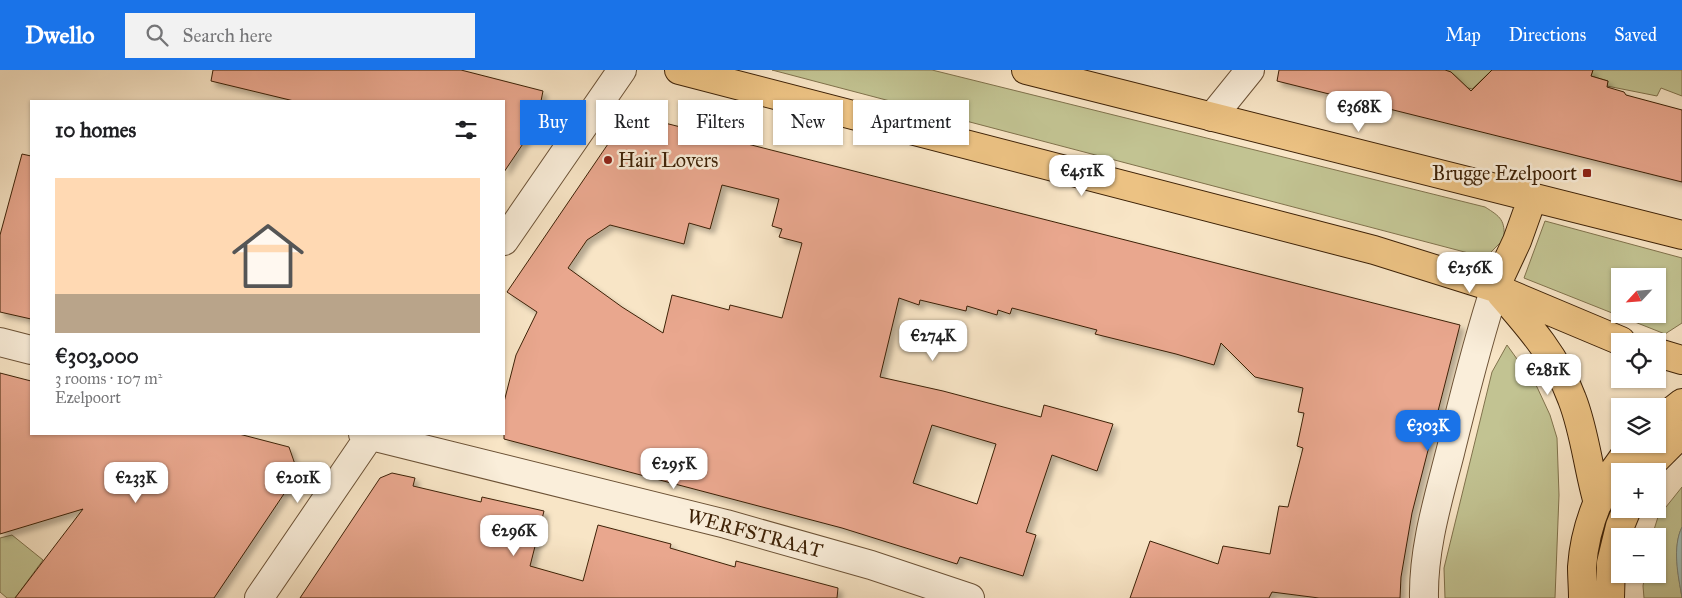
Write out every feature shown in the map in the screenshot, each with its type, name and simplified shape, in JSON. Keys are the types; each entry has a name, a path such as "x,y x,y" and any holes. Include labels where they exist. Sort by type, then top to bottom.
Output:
{"main road":[{"path":"679,70 1374,250 1495,288 1611,337"},
{"path":"1026,70 1532,199 1682,235"},
{"path":"1495,288 1532,199"},
{"path":"1495,288 1536,334 1561,374 1572,399 1582,431 1598,503"},
{"path":"1666,355 1682,360"},
{"path":"1666,416 1682,403"},
{"path":"1652,463 1682,433"},
{"path":"1583,598 1582,566 1588,534 1598,503 1613,473 1629,453"},
{"path":"1610,598 1611,563 1623,518"}],"street":[{"path":"505,240 622,70"},
{"path":"1212,117 1250,70"},
{"path":"1424,598 1423,578 1431,528 1480,335 1495,288"},
{"path":"0,342 30,350"},
{"path":"259,598 367,435"},
{"name":"WERFSTRAAT","path":"372,435 726,524 871,565 970,598"}],"green space":[{"path":"772,70 932,70 1485,207 1503,223 1504,239 1489,254 1476,255 969,122 969,100 886,100"},
{"path":"1445,70 1492,70 1472,89 1468,88 1451,72"},
{"path":"1593,70 1682,70 1682,96 1661,88 1657,96 1607,86 1608,81 1591,76"},
{"path":"1545,221 1682,258 1682,323 1666,333 1637,323 1666,323 1666,268 1611,268 1611,313 1524,278"},
{"path":"1507,345 1537,387 1550,415 1557,438 1559,495 1555,598 1445,598 1444,568 1492,372"},
{"path":"1682,487 1682,527 1677,544 1677,553 1682,598 1644,598 1644,583 1666,583 1666,528 1655,528 1658,518 1666,518 1666,507"},
{"path":"12,535 43,560 15,598 7,598 0,592 0,538"}],"water":[{"path":"1682,527 1682,597 1678,571 1677,543"}],"building":[{"path":"213,70 461,70 543,91 541,100 520,100 520,145 522,145 505,171 505,100 290,100 211,81"},
{"path":"1279,70 1445,70 1451,72 1471,91 1492,70 1593,70 1591,76 1608,81 1607,87 1624,92 1626,95 1682,110 1682,182 1277,81"},
{"path":"668,124 678,126 678,145 751,145 1460,325 1412,513 1401,577 1400,598 1319,598 1272,592 1269,598 1130,598 1150,541 1218,564 1223,546 1270,554 1279,506 1288,507 1303,448 1297,446 1304,413 1298,412 1303,388 1255,377 1221,343 1214,365 1095,334 1097,330 1012,308 1010,314 998,310 997,315 967,306 966,311 920,300 919,305 899,298 880,377 943,391 1041,417 1044,405 1113,424 1097,471 1052,455 1026,532 1036,535 1023,576 960,557 957,564 842,528 504,439 505,398 516,355 537,312 507,292 607,145 668,145","holes":["722,185 779,199 772,226 782,229 779,237 802,243 782,318 730,305 729,310 672,295 663,333 622,307 568,268 587,240 610,225 684,244 689,223 710,229","932,425 996,444 977,504 913,483"]},
{"path":"22,154 30,156 30,319 0,312 0,235"},
{"path":"0,373 30,381 30,435 243,435 289,447 298,473 214,598 15,598 83,509 0,534"},
{"path":"392,473 415,478 413,486 481,502 482,497 544,511 530,566 583,581 598,525 671,544 670,548 735,567 736,561 838,588 837,598 300,598 380,478"}],"place":[{"name":"Hair Lovers","path":"608,160"},
{"name":"Brugge Ezelpoort","path":"1587,173"}]}
